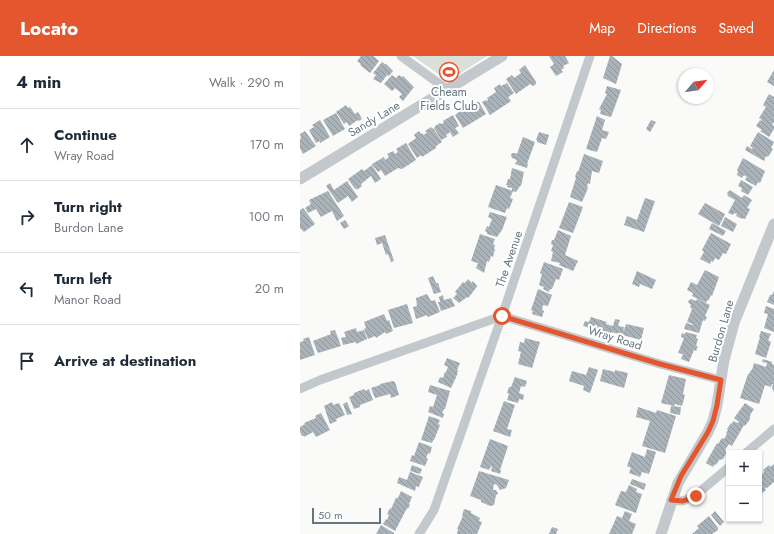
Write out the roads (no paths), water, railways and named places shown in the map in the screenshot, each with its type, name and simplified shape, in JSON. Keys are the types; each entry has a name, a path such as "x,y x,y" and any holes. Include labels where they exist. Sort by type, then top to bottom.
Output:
{"street":[{"path":"401,56 441,85 446,91"},
{"name":"Sandy Lane","path":"300,179 502,56"},
{"name":"The Avenue","path":"419,534 434,510 502,316 590,56"},
{"name":"Burdon Lane","path":"661,534 671,500 681,476 708,432 713,421 724,360 734,324 774,224"},
{"path":"300,389 328,377 502,316"},
{"name":"Wray Road","path":"502,316 660,364 721,380"},
{"path":"750,450 774,429"},
{"path":"671,500 683,501 696,496 726,470"}],"place":[{"name":"Cheam Fields Club","path":"449,72"}]}
